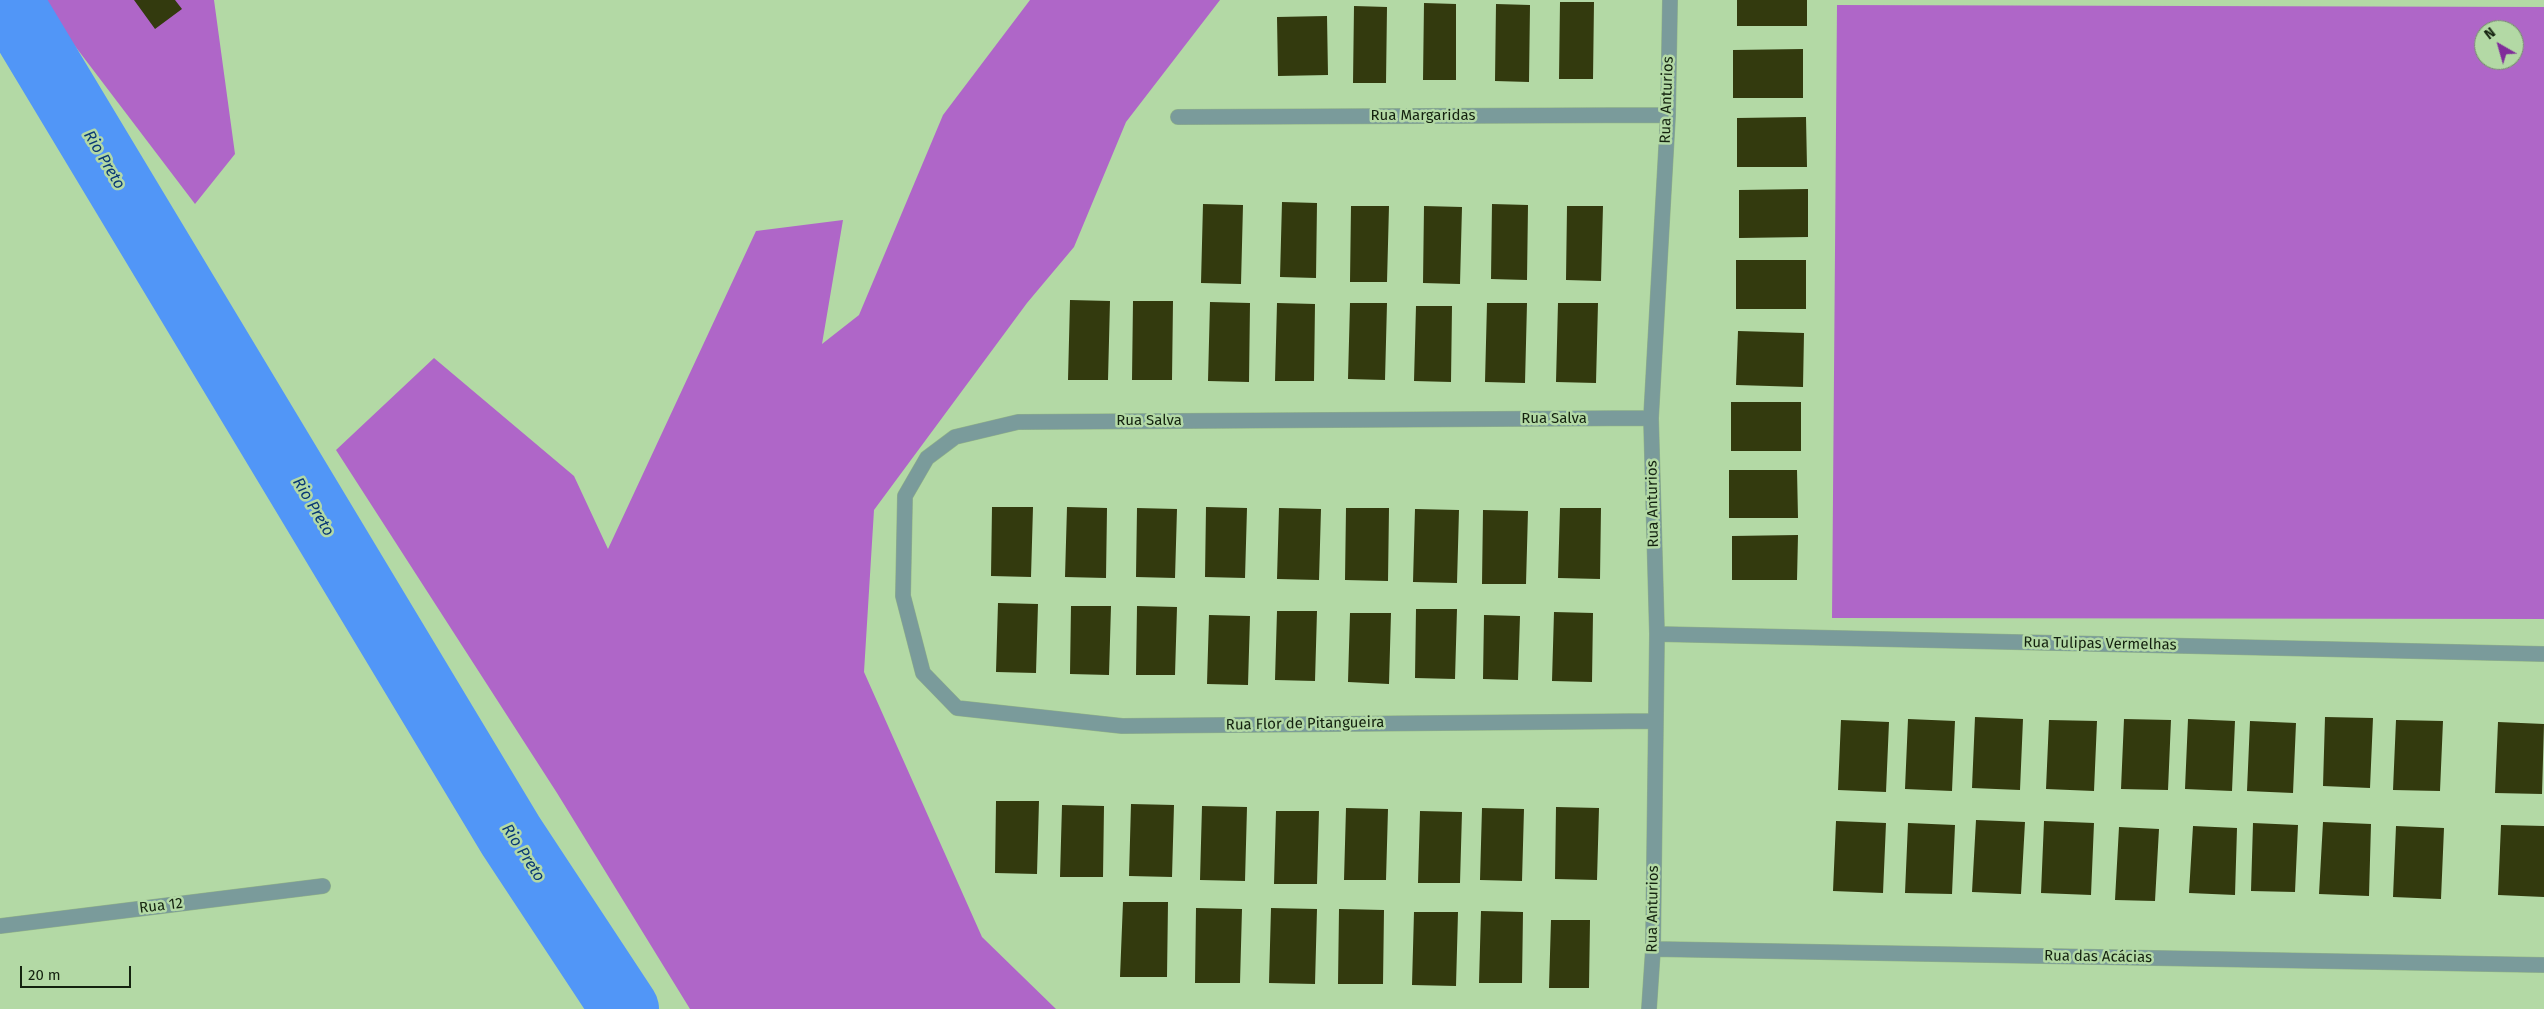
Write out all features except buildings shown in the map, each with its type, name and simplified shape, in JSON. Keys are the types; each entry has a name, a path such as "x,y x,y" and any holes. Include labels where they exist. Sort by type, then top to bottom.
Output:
{"street":[{"name":"Rua Anturios","path":"1650,1009 1653,949 1657,634 1651,418 1668,115 1670,0"},
{"name":"Rua Margaridas","path":"1178,117 1668,115"},
{"name":"Rua Salva","path":"957,708 923,673 903,596 906,496 926,458 955,437 1018,422 1651,418"},
{"name":"Rua Tulipas Vermelhas","path":"1657,634 2544,654"},
{"name":"Rua Flor de Pitangueira","path":"957,708 1122,726 1655,721"},
{"name":"Rua 12","path":"0,926 323,886"},
{"name":"Rua das Acácias","path":"1653,949 2544,965"}],"shaded area":[{"path":"40,0 214,0 235,154 195,204"},
{"path":"1030,0 1220,0 1126,122 1074,247 1027,303 874,510 864,672 982,937 1056,1009 690,1009 557,793 336,450 434,358 574,476 608,549 756,231 843,220 822,344 859,315 943,115"},
{"path":"1837,5 2544,7 2544,619 1832,618"}],"waterway":[{"name":"Rio Preto","path":"8,0 511,836 625,1009"}]}
